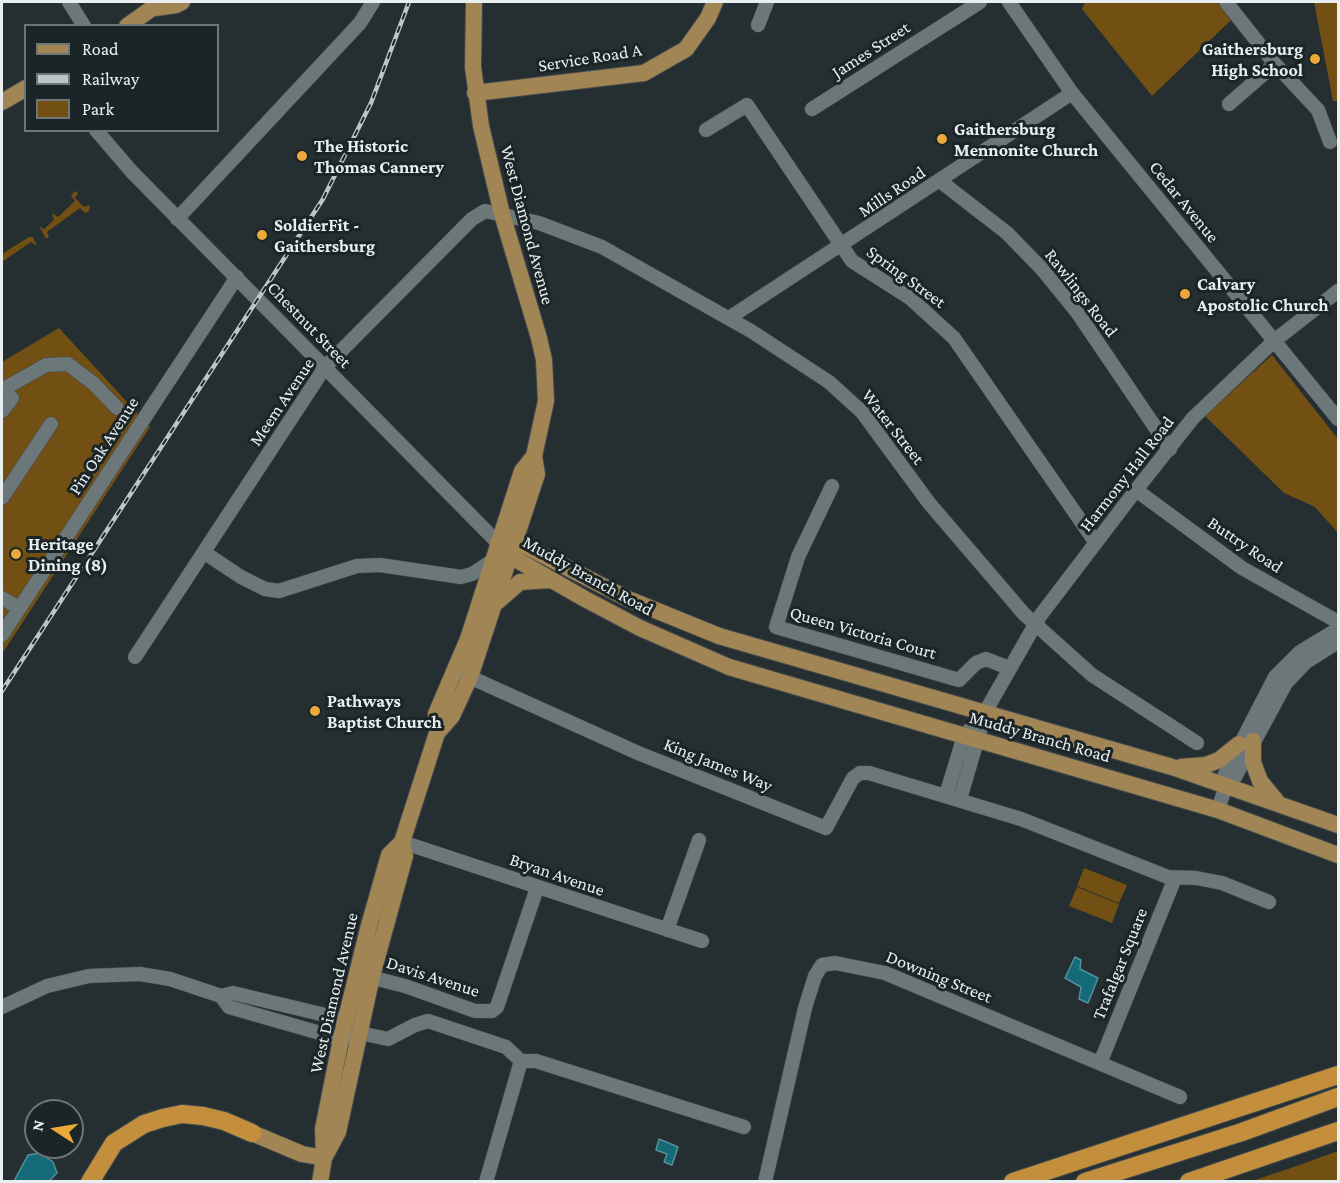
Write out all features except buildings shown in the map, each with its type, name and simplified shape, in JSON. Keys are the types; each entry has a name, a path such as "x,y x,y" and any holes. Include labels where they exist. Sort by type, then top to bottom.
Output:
{"highway":[{"path":"1013,1182 1338,1075"},
{"path":"1085,1182 1242,1132 1338,1097"},
{"path":"90,1182 114,1143 144,1124 163,1118 182,1114 203,1116 224,1121 252,1133"},
{"path":"1189,1182 1338,1131"}],"main road":[{"path":"130,24 158,4 176,5 182,2"},
{"name":"West Diamond Avenue","path":"324,1158 338,1132 360,1033 364,976 389,855 402,843 437,733 452,716 463,673 508,547 522,471 534,456 545,411 544,360 502,214 475,93 474,2"},
{"name":"Service Road A","path":"475,93 644,72 686,49 708,18 715,2"},
{"path":"2,102 24,89"},
{"name":"West Diamond Avenue","path":"487,604 492,561 508,547"},
{"name":"Muddy Branch Road","path":"508,547 554,580 640,628 729,667 1218,810 1338,855"},
{"name":"Muddy Branch Road","path":"508,547 683,623 984,714 1172,767 1338,825"},
{"path":"487,604 520,582 543,578 554,580"},
{"path":"1172,767 1208,765 1227,756 1246,742 1260,781 1279,804"},
{"name":"West Diamond Avenue","path":"320,1182 324,1158 323,1129 341,1039 346,1020 364,976"},
{"path":"252,1133 302,1154 324,1158"}],"street":[{"path":"69,2 83,24"},
{"path":"177,219 338,48 360,23 373,2"},
{"path":"758,25 766,2"},
{"name":"James Street","path":"812,109 980,2"},
{"name":"Cedar Avenue","path":"1009,2 1072,93 1338,419"},
{"path":"1226,2 1275,64 1318,110 1330,142"},
{"path":"1229,104 1275,64"},
{"name":"Mills Road","path":"729,318 1072,93"},
{"name":"Spring Street","path":"706,130 747,105 852,261 909,298 954,338 1096,543"},
{"name":"Chestnut Street","path":"98,132 125,165 177,219 508,547"},
{"name":"Rawlings Road","path":"940,181 1007,233 1042,268 1077,312 1170,448"},
{"name":"Meem Avenue","path":"135,657 206,553 325,368 472,219 485,211 502,214"},
{"name":"Water Street","path":"502,214 539,223 602,247 729,318 850,399 970,554 1035,625 1092,675 1197,743"},
{"name":"Pin Oak Avenue","path":"2,635 237,278"},
{"name":"Harmony Hall Road","path":"984,714 1035,625 1193,418 1274,340 1338,291"},
{"path":"2,411 7,394 46,364 68,364 94,384 117,408"},
{"path":"2,498 51,424"},
{"name":"Queen Victoria Court","path":"832,486 798,557 777,627 959,680 976,663 986,659 1010,668"},
{"name":"Buttry Road","path":"1136,490 1242,568 1338,622"},
{"path":"206,553 241,577 266,589 279,591 367,564 461,577 472,574 492,561"},
{"path":"461,577 487,604"},
{"path":"2,598 18,608"},
{"path":"1246,742 1275,676 1300,652 1338,628"},
{"path":"1218,810 1226,785 1225,774 1290,678 1306,662 1338,642"},
{"name":"King James Way","path":"463,673 638,753 826,828 853,778 860,773 869,773 960,799 1063,834 1174,878 1196,878 1222,883 1269,902"},
{"path":"946,795 984,714"},
{"path":"960,799 971,738"},
{"path":"668,930 699,840"},
{"name":"Bryan Avenue","path":"402,843 417,845 537,888 702,940"},
{"name":"Trafalgar Square","path":"1100,1063 1174,878"},
{"name":"Davis Avenue","path":"364,976 475,1011 486,1012 497,1007 537,888"},
{"name":"Downing Street","path":"765,1182 805,1008 815,976 822,965 835,963 885,973 1180,1097"},
{"path":"2,1007 47,986 111,973 170,979 221,996 232,993 346,1020 360,1033 341,1039 229,1007 221,996"},
{"name":"West Diamond Avenue","path":"360,1033 388,1039 419,1023 433,1022 506,1047 521,1061 536,1061 744,1127"},
{"path":"486,1182 521,1061"}],"green space":[{"path":"1085,2 1217,2 1231,20 1152,96 1082,9"},
{"path":"1314,2 1338,2 1338,101 1333,101"},
{"path":"75,191 78,193 75,198 84,207 90,205 89,211 85,213 80,208 47,232 49,237 46,239 39,226 44,229 54,220 52,213 58,217 75,201 71,196"},
{"path":"29,237 33,237 37,246 31,242 2,262 2,254"},
{"path":"59,328 150,427 2,654 2,362"},
{"path":"1272,355 1338,439 1338,533 1315,507 1284,493 1205,416"},
{"path":"1084,868 1127,885 1119,903 1077,886"},
{"path":"1077,887 1119,904 1112,923 1069,906"},
{"path":"1338,1151 1338,1181 1252,1181 1288,1169"}],"water":[{"path":"1075,957 1081,960 1080,969 1098,978 1088,1003 1079,999 1081,987 1065,978"},
{"path":"659,1139 678,1147 672,1165 664,1162 667,1154 656,1150"},
{"path":"26,1159 49,1159 53,1162 57,1173 49,1181 14,1181"}],"railway":[{"path":"2,691 323,199 371,103 409,2"}],"place":[{"name":"Gaithersburg High School","path":"1315,59"},
{"name":"Gaithersburg Mennonite Church","path":"942,139"},
{"name":"The Historic Thomas Cannery","path":"302,156"},
{"name":"SoldierFit - Gaithersburg","path":"262,235"},
{"name":"Calvary Apostolic Church","path":"1185,294"},
{"name":"Heritage Dining (8)","path":"16,554"},
{"name":"Pathways Baptist Church","path":"315,711"}]}
